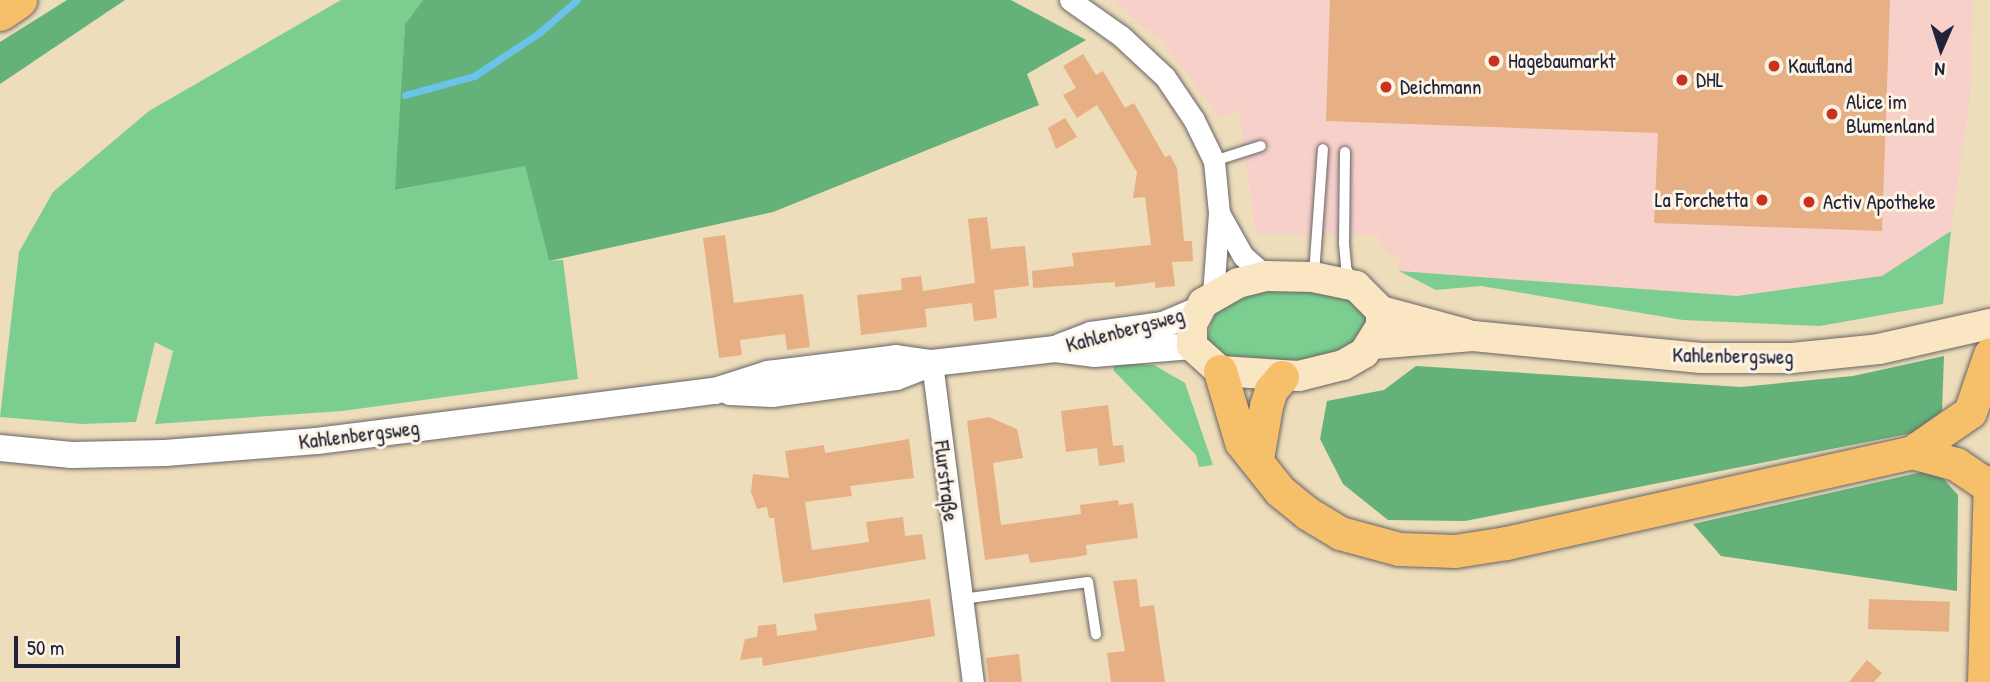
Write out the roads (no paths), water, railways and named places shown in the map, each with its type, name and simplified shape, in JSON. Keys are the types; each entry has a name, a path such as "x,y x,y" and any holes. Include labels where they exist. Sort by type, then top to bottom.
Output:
{"highway":[{"path":"0,12 18,0"}],"main road":[{"name":"Kahlenbergsweg","path":"1220,371 1192,346 1205,303 1266,276 1313,277 1356,286 1381,311 1473,336 1702,358 1791,358 1879,349 1990,324"},
{"path":"1381,311 1373,344 1343,365 1282,377 1220,371 1241,442 1280,491 1340,533 1399,549 1455,551 1506,543 1912,453 1970,412 1990,354"},
{"name":"Kahlenbergsweg","path":"1373,344 1473,336"},
{"path":"1258,460 1266,406 1282,377"},
{"path":"1912,453 1955,464 1990,484 1984,682"}],"street":[{"path":"1070,0 1121,36 1165,77 1194,120 1214,161 1219,213 1205,303"},
{"path":"1219,213 1243,256 1266,276"},
{"name":"Kahlenbergsweg","path":"1055,349 1091,335 1163,325 1205,303"},
{"name":"Kahlenbergsweg","path":"1,449 72,454 165,453 290,443 715,391 772,394 896,377 932,363 1055,349 1094,354 1192,346"},
{"name":"Flurstraße","path":"932,363 972,682"}],"lane":[{"path":"1214,161 1261,146"},
{"path":"1313,277 1320,234 1323,149"},
{"path":"1345,152 1346,268 1356,286"},
{"path":"962,598 1088,582 1096,634"}],"waterway":[{"path":"405,95 474,76 539,33 577,0"}],"place":[{"name":"Hagebaumarkt","path":"1494,61"},
{"name":"Kaufland","path":"1774,66"},
{"name":"DHL","path":"1682,80"},
{"name":"Deichmann","path":"1386,87"},
{"name":"Alice im Blumenland","path":"1832,114"},
{"name":"La Forchetta","path":"1762,200"},
{"name":"Activ Apotheke","path":"1809,202"}]}
